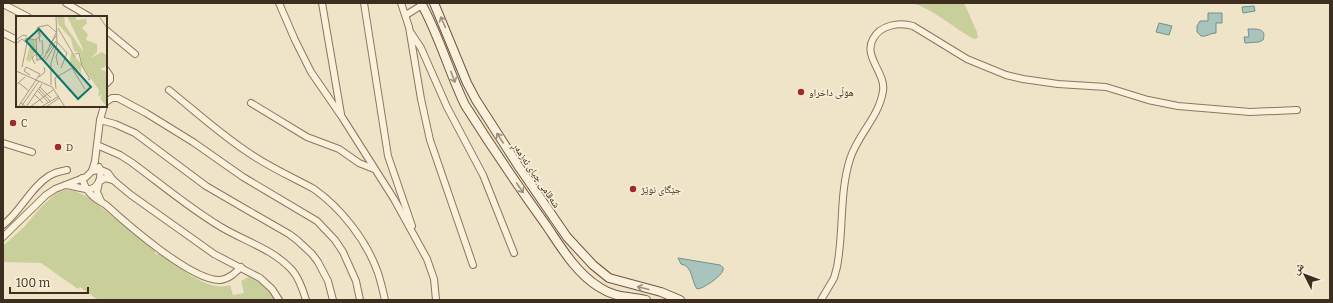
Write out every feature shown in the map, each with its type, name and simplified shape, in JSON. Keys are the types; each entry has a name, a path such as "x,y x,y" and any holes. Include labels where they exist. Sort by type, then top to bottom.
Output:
{"main road":[{"name":"شەقامی چیای ئەزمەڕ","path":"434,3 469,87 480,107 567,237 593,265 609,278 661,292 680,300"},
{"name":"شەقامی چیای ئەزمەڕ","path":"421,4 432,22 465,105 529,201 578,269 593,283 611,294 646,300"}],"street":[{"path":"66,3 88,16"},
{"path":"279,3 311,72 342,117 416,239 430,267 434,279 436,300"},
{"path":"322,3 342,117"},
{"path":"364,3 388,156 416,239"},
{"path":"3,4 26,16"},
{"path":"403,4 410,32 422,106 430,140 473,266"},
{"path":"406,15 421,4"},
{"path":"820,300 834,278 837,267 844,190 850,160 856,144 878,110 883,92 883,80 872,57 871,45 875,36 888,27 903,24 913,26 967,59 1000,73 1023,79 1058,84 1106,87 1148,100 1178,106 1250,112 1297,110"},
{"path":"107,31 134,54"},
{"path":"410,32 421,48 447,107 483,175 514,254"},
{"path":"3,33 16,40"},
{"path":"107,71 110,74 110,78 107,82"},
{"path":"169,90 224,136 261,161 314,189 342,213 360,238 373,262 378,273 385,300"},
{"path":"107,101 112,98 118,98 146,113 188,139 244,178 317,222 335,240 343,252 356,281 360,300"},
{"path":"251,103 307,136 339,149 375,170"},
{"path":"3,237 46,195 55,189 82,178 90,172 95,164 100,120 104,107"},
{"path":"100,120 115,124 135,134 206,186 297,240 318,262 328,281 333,300"},
{"path":"3,143 32,152"},
{"path":"97,145 115,152 132,162 196,211 220,227 278,258 292,270 299,282 306,300"},
{"path":"95,158 101,170 97,192 101,202"},
{"path":"3,225 19,209 36,187 49,176 67,170"},
{"path":"90,172 101,170 108,173 113,180 165,220 214,254 256,275 266,283 279,300"},
{"path":"90,172 99,182"},
{"path":"82,178 86,189 92,195 153,244 201,276 221,280 232,275 241,267"},
{"path":"65,185 86,189 92,188 105,178 113,180"}],"green space":[{"path":"912,3 964,3 977,32 978,38 974,39 966,35 928,10"},
{"path":"65,190 82,194 91,199 155,251 156,255 159,253 183,271 202,282 221,286 230,285 233,295 244,293 241,281 248,277 264,286 275,300 98,300 80,287 78,289 41,263 3,262 3,246 24,227 40,208 55,194"}],"water":[{"path":"1254,6 1255,11 1243,13 1242,7"},
{"path":"1208,13 1222,13 1222,23 1216,23 1216,33 1201,36 1197,32 1197,26 1200,21 1208,21"},
{"path":"1159,23 1172,26 1169,35 1156,32"},
{"path":"1248,29 1258,29 1262,31 1264,33 1263,40 1259,42 1245,43 1244,37 1249,37"},
{"path":"678,258 720,265 723,270 722,273 712,282 697,289 690,271 685,265 681,264"}],"place":[{"name":"هۆڵی داخراو","path":"801,92"},
{"name":"C","path":"13,123"},
{"name":"D","path":"58,147"},
{"name":"جێگای نوێژ","path":"633,189"}]}
